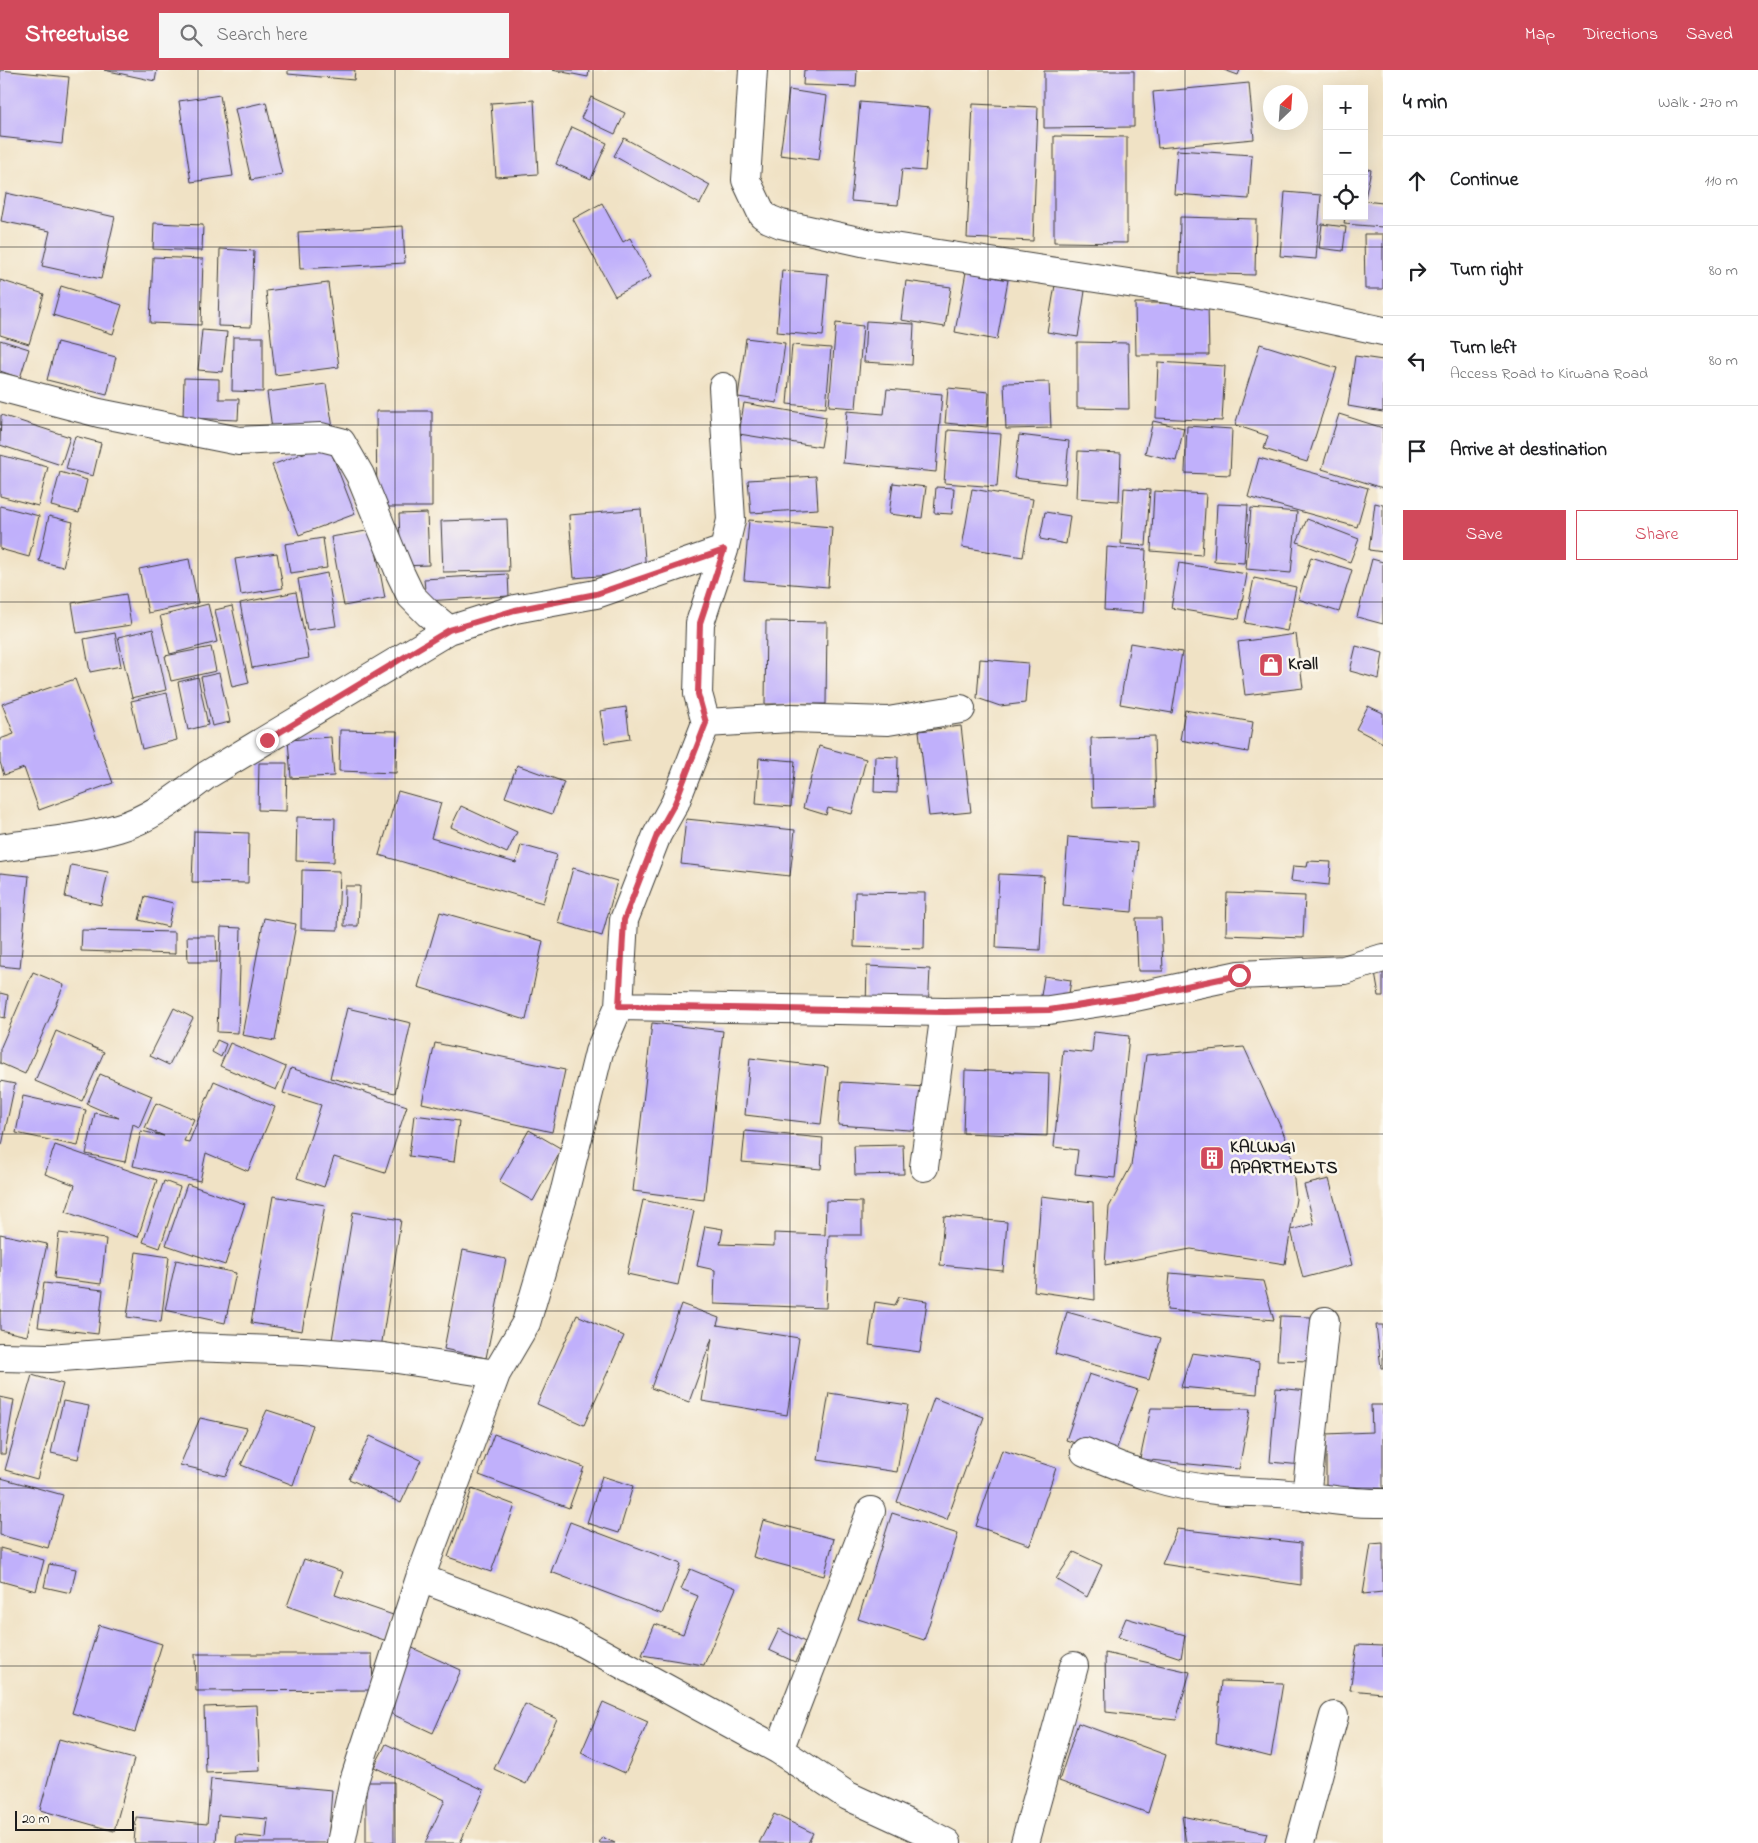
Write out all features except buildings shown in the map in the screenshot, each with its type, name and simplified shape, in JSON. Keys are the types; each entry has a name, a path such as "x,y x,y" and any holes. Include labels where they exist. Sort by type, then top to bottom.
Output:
{"street":[{"path":"753,70 746,180 762,214 781,224 868,244 1239,300 1383,331"},
{"path":"341,1843 353,1784 420,1578 496,1374 526,1323 565,1190 599,1052 619,1006 624,920 657,835 675,803 706,723 698,694 700,623 724,550 731,520 723,387"},
{"path":"0,388 99,413 239,441 321,437 342,442 364,483 411,596 449,630"},
{"path":"0,848 119,828 145,817 207,775 449,630 515,610 596,594 724,550"},
{"path":"706,723 791,718 888,721 961,709"},
{"path":"619,1006 945,1012 1049,1010 1134,997 1239,975 1344,970 1383,958"},
{"path":"924,1168 945,1012"},
{"path":"1306,1497 1325,1321"},
{"path":"0,1357 50,1358 190,1347 303,1351 384,1357 496,1374"},
{"path":"1085,1452 1129,1471 1215,1490 1287,1494 1338,1501 1383,1503"},
{"path":"779,1750 870,1512"},
{"path":"420,1578 563,1632 779,1750 848,1796 947,1843"},
{"path":"1025,1843 1074,1666"},
{"path":"1300,1843 1334,1716"}],"place":[{"name":"Krall","path":"1271,665"},
{"name":"KALUNGI APARTMENTS","path":"1212,1158"}],"route":[{"path":"267,740 449,630 515,610 596,594 724,550 700,623 698,694 706,723 675,803 657,835 624,920 619,1006 945,1012 1049,1010 1134,997 1239,975"}]}
